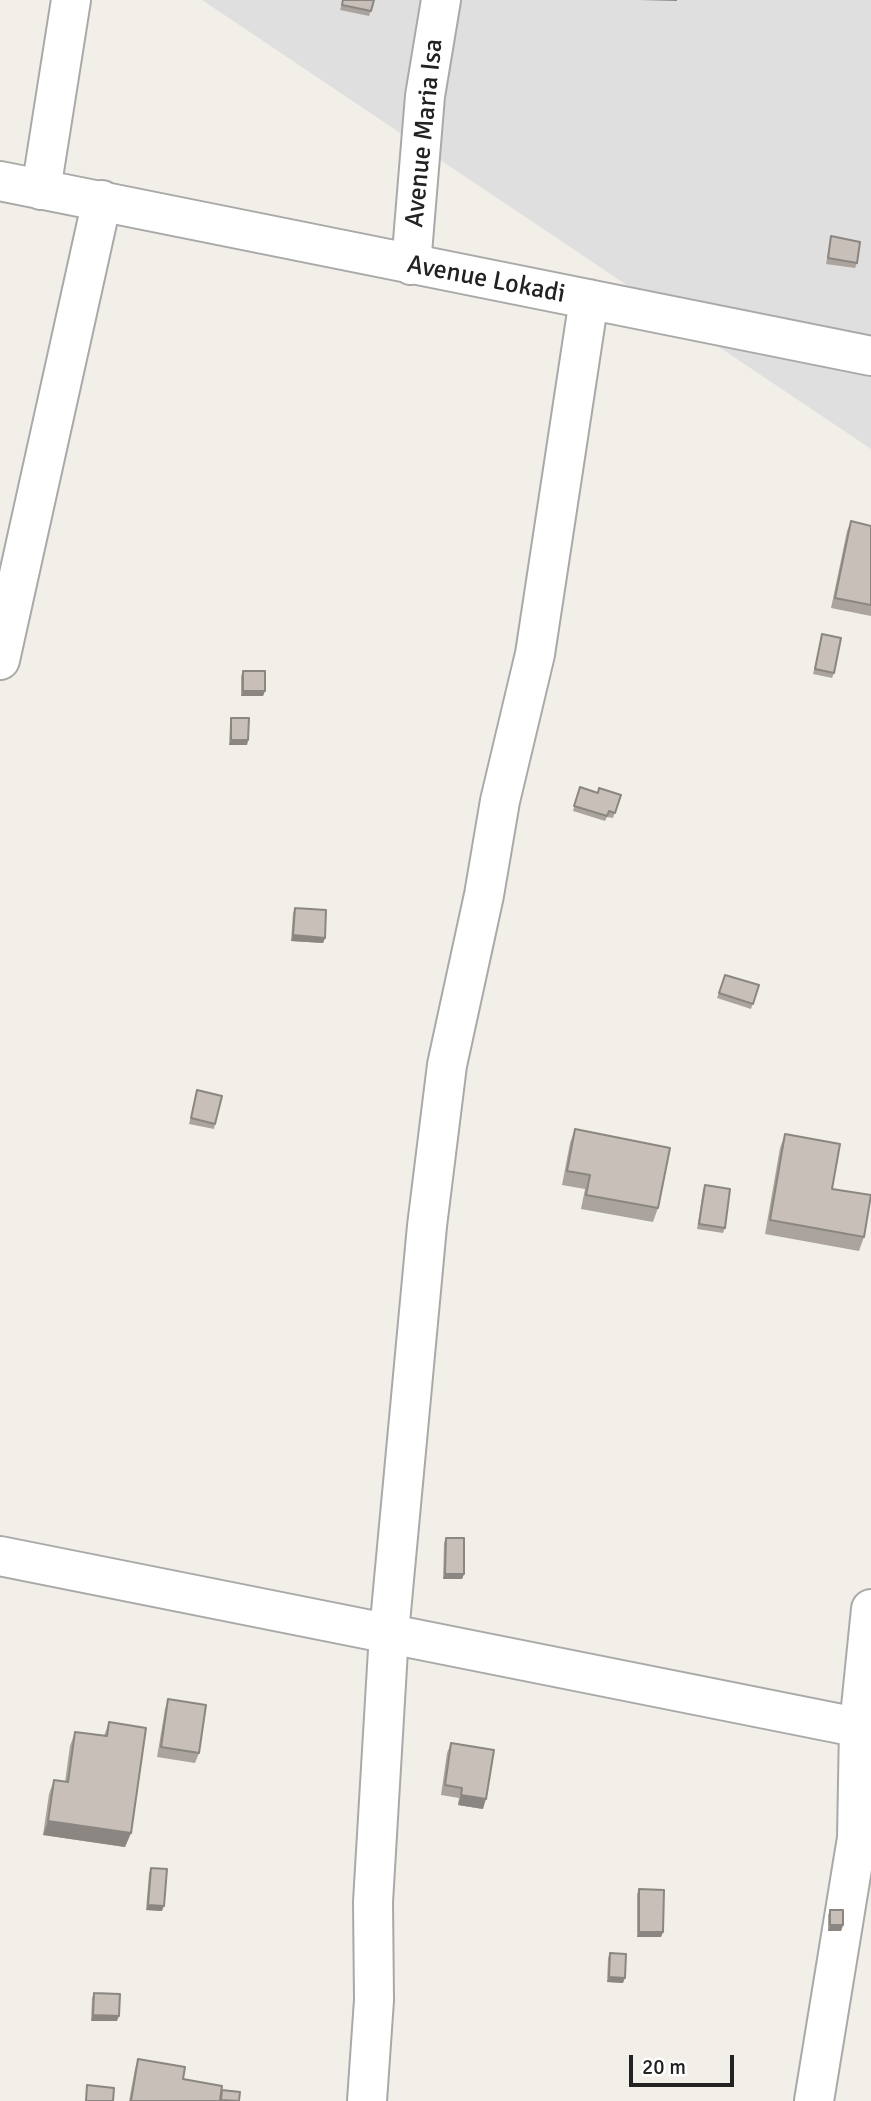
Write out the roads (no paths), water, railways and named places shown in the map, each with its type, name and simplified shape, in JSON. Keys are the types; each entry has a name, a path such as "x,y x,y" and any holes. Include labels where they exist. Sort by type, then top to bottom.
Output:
{"street":[{"path":"41,190 71,0"},
{"name":"Avenue Maria Isa","path":"411,265 425,96 441,0"},
{"name":"Avenue Lokadi","path":"0,181 871,356"},
{"path":"0,660 102,200"},
{"path":"367,2101 374,2000 373,1902 389,1633 426,1239 447,1065 484,895 500,801 535,654 589,299"},
{"path":"0,1556 865,1729"},
{"path":"814,2101 857,1838 871,1609"}]}
